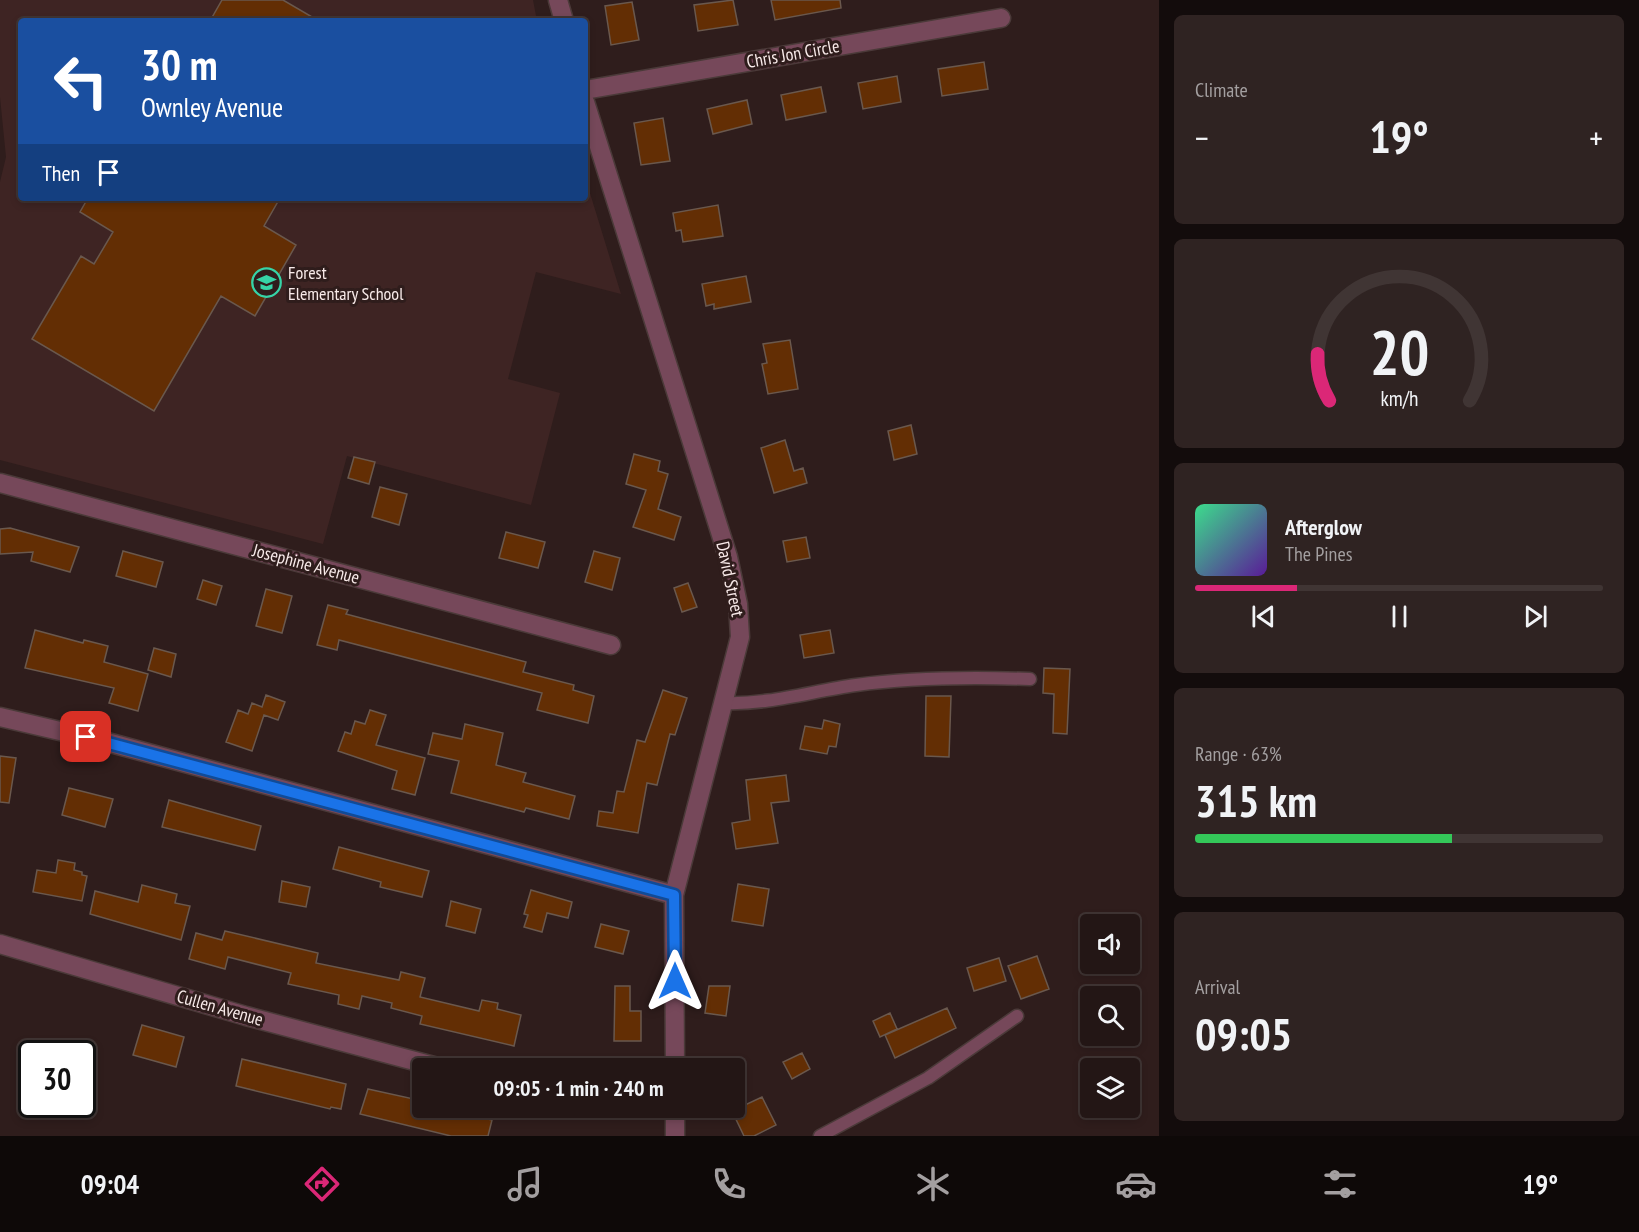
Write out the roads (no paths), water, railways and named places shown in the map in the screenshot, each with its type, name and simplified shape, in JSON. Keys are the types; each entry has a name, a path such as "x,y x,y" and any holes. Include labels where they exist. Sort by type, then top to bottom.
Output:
{"street":[{"path":"558,0 563,18"},
{"name":"Chris Jon Circle","path":"588,89 1001,18"},
{"name":"David Street","path":"588,112 728,557 738,604 740,637 674,895 675,1058"},
{"name":"Josephine Avenue","path":"0,483 611,645"},
{"path":"0,717 107,742 674,895"},
{"name":"Cullen Avenue","path":"0,944 246,1016 412,1060"},
{"path":"675,1118 675,1136"}],"lane":[{"path":"724,703 747,704 877,682 957,676 1030,679"},
{"path":"820,1136 928,1078 1017,1016"}],"place":[{"name":"Forest Elementary School","path":"267,283"}]}
